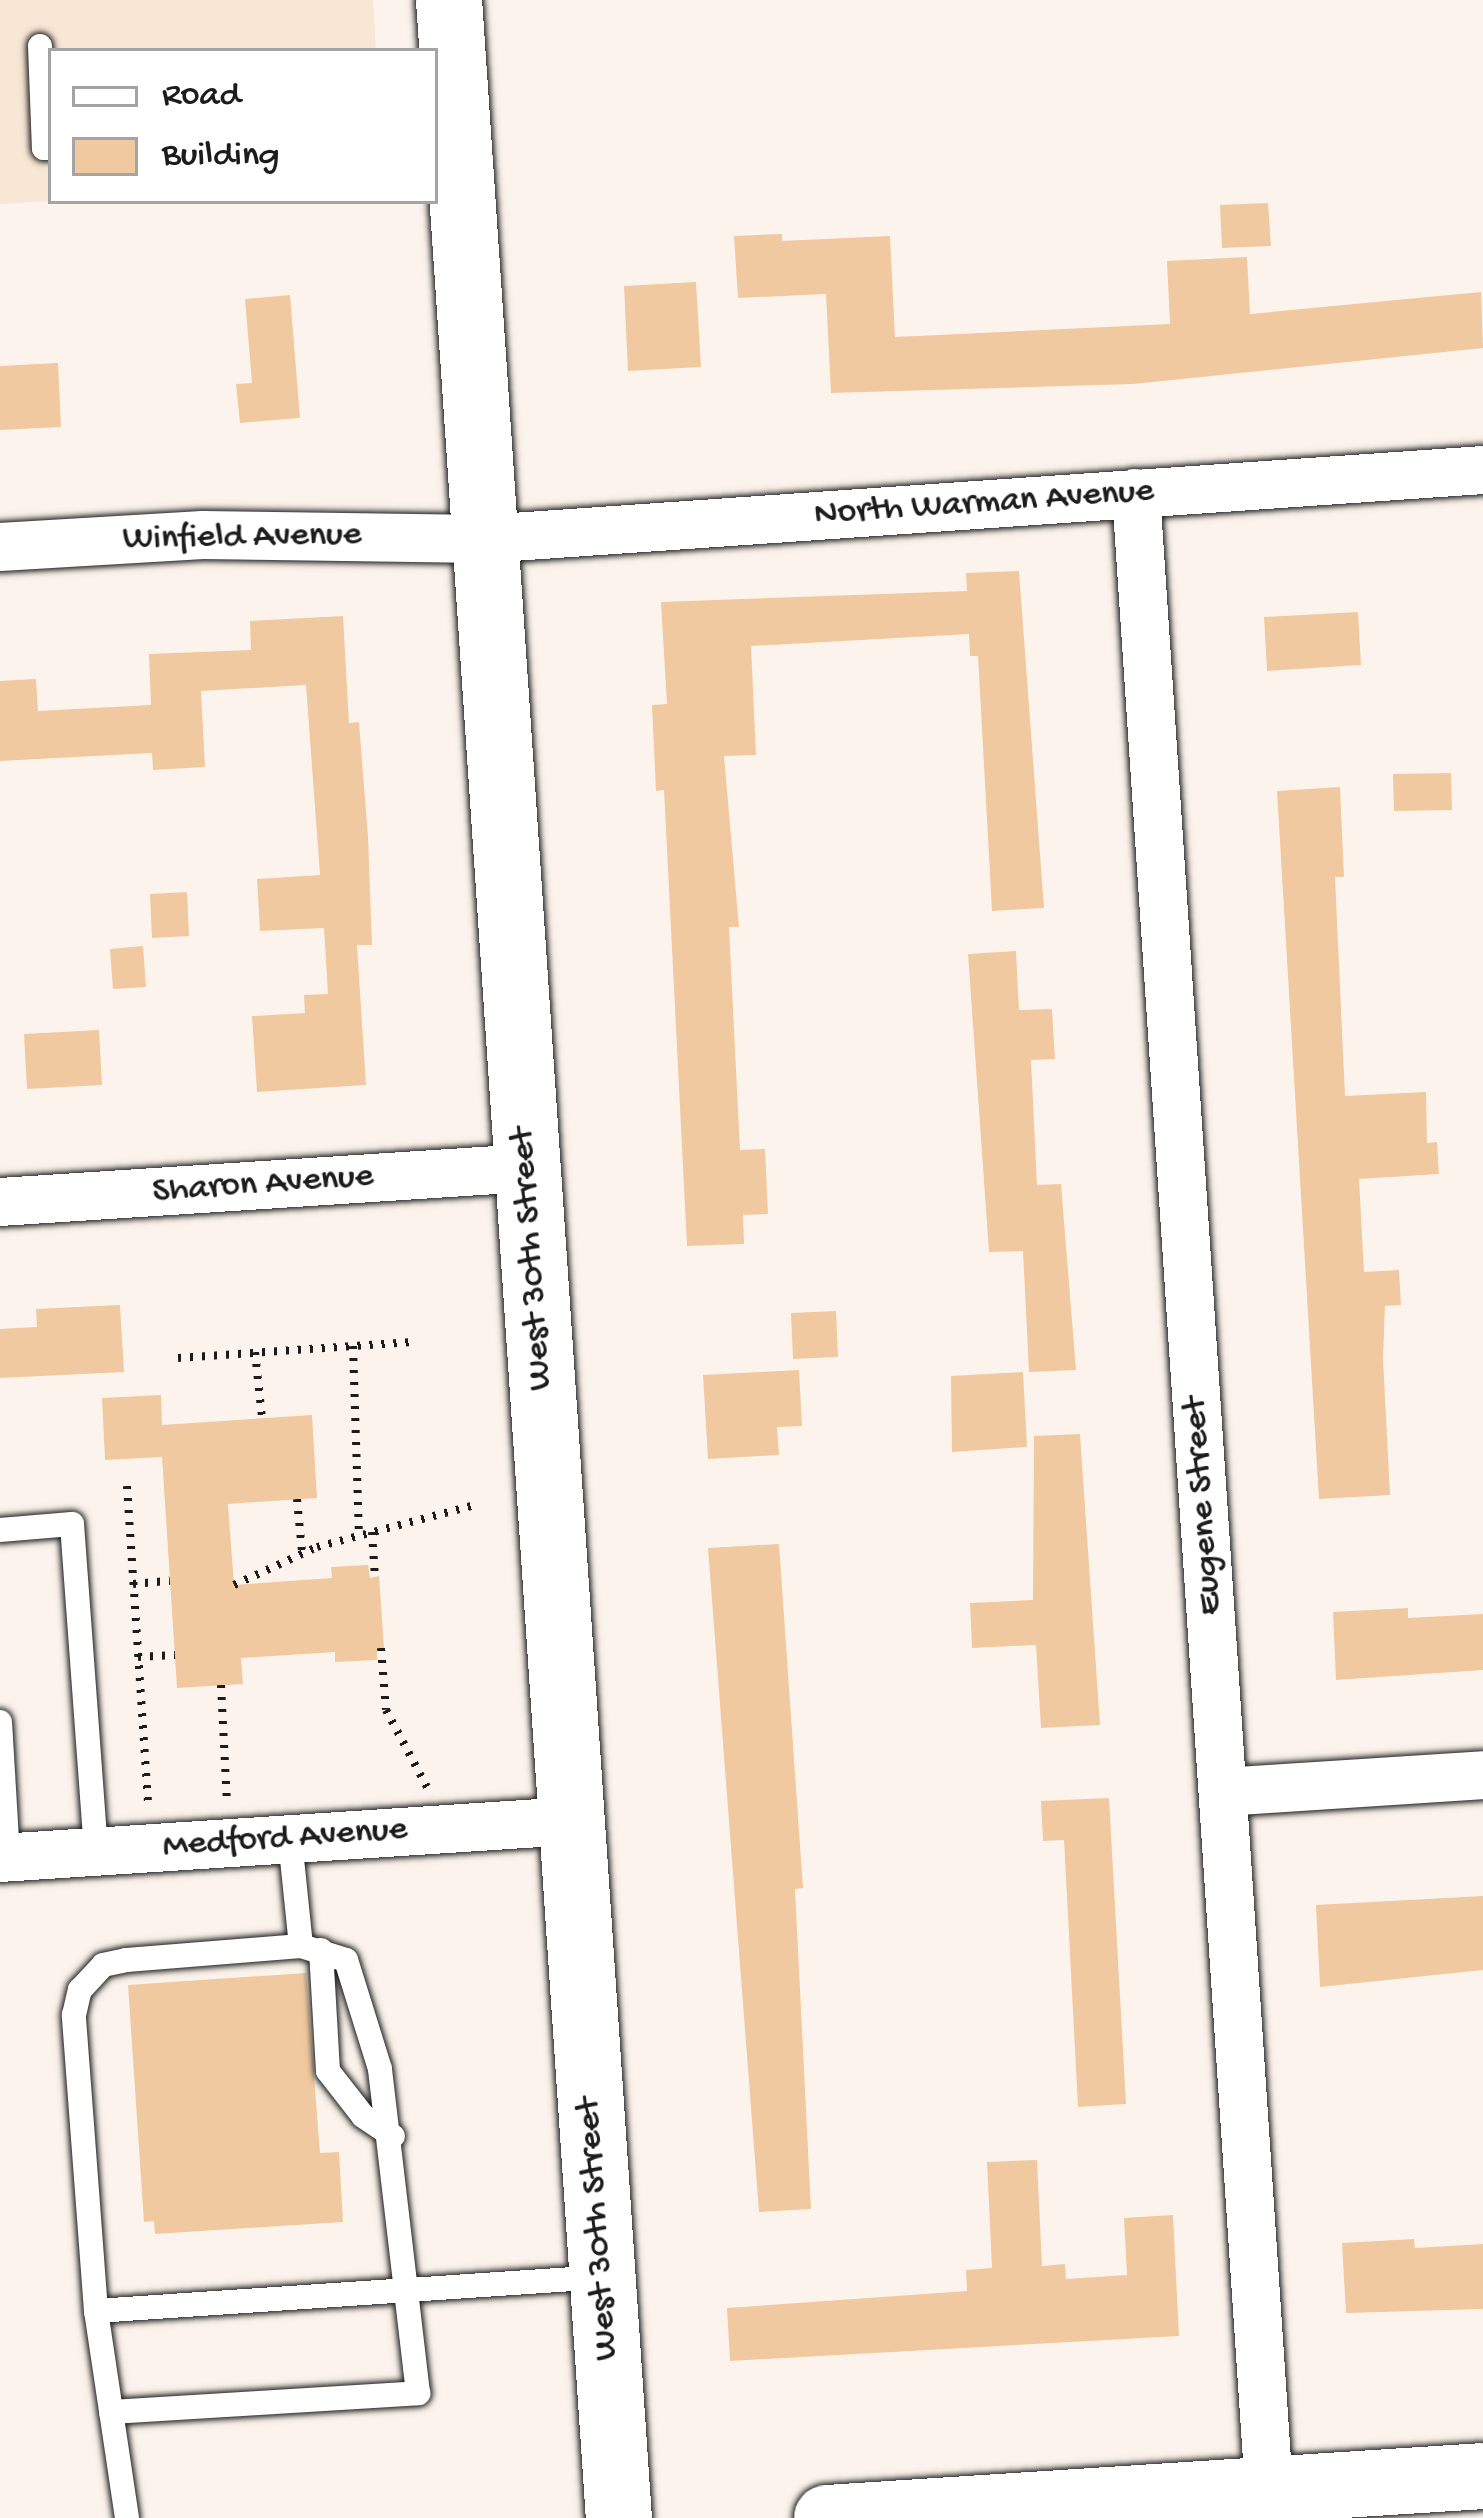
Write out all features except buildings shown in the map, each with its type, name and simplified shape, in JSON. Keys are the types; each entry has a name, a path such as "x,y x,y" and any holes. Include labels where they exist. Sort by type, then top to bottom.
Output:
{"main road":[{"name":"West 30th Street","path":"449,0 446,118 484,539 619,2518"},
{"path":"827,2518 1270,2504 1483,2476"}],"street":[{"name":"North Warman Avenue","path":"484,539 1483,470"},
{"name":"Eugene Street","path":"1136,493 1270,2504"},
{"name":"Winfield Avenue","path":"0,547 203,535 484,539"},
{"name":"Sharon Avenue","path":"0,1202 527,1168"},
{"path":"1223,1792 1483,1775"},
{"name":"Medford Avenue","path":"4,1857 571,1821"}],"lane":[{"path":"40,46 44,148 48,148"},
{"path":"0,1530 71,1524 95,1851"},
{"path":"0,1722 4,1857"},
{"path":"290,1839 328,2071 363,2116 393,2136"},
{"path":"111,2412 418,2393 393,2136 358,1987 346,1960 311,1948 126,1960 103,1965 80,1990 74,2015 96,2311 111,2412 127,2518"},
{"path":"96,2311 602,2277"}],"path":[{"path":"178,1358 412,1342"},
{"path":"353,1346 359,1535"},
{"path":"255,1352 262,1418"},
{"path":"127,1486 148,1813"},
{"path":"297,1499 302,1552"},
{"path":"234,1585 302,1552 475,1505"},
{"path":"372,1532 375,1576"},
{"path":"133,1584 170,1581"},
{"path":"381,1648 386,1710 433,1798"},
{"path":"138,1657 175,1654"},
{"path":"220,1685 227,1808"}],"shaded area":[{"path":"0,0 373,0 376,48 48,48 48,201 0,204"}]}
